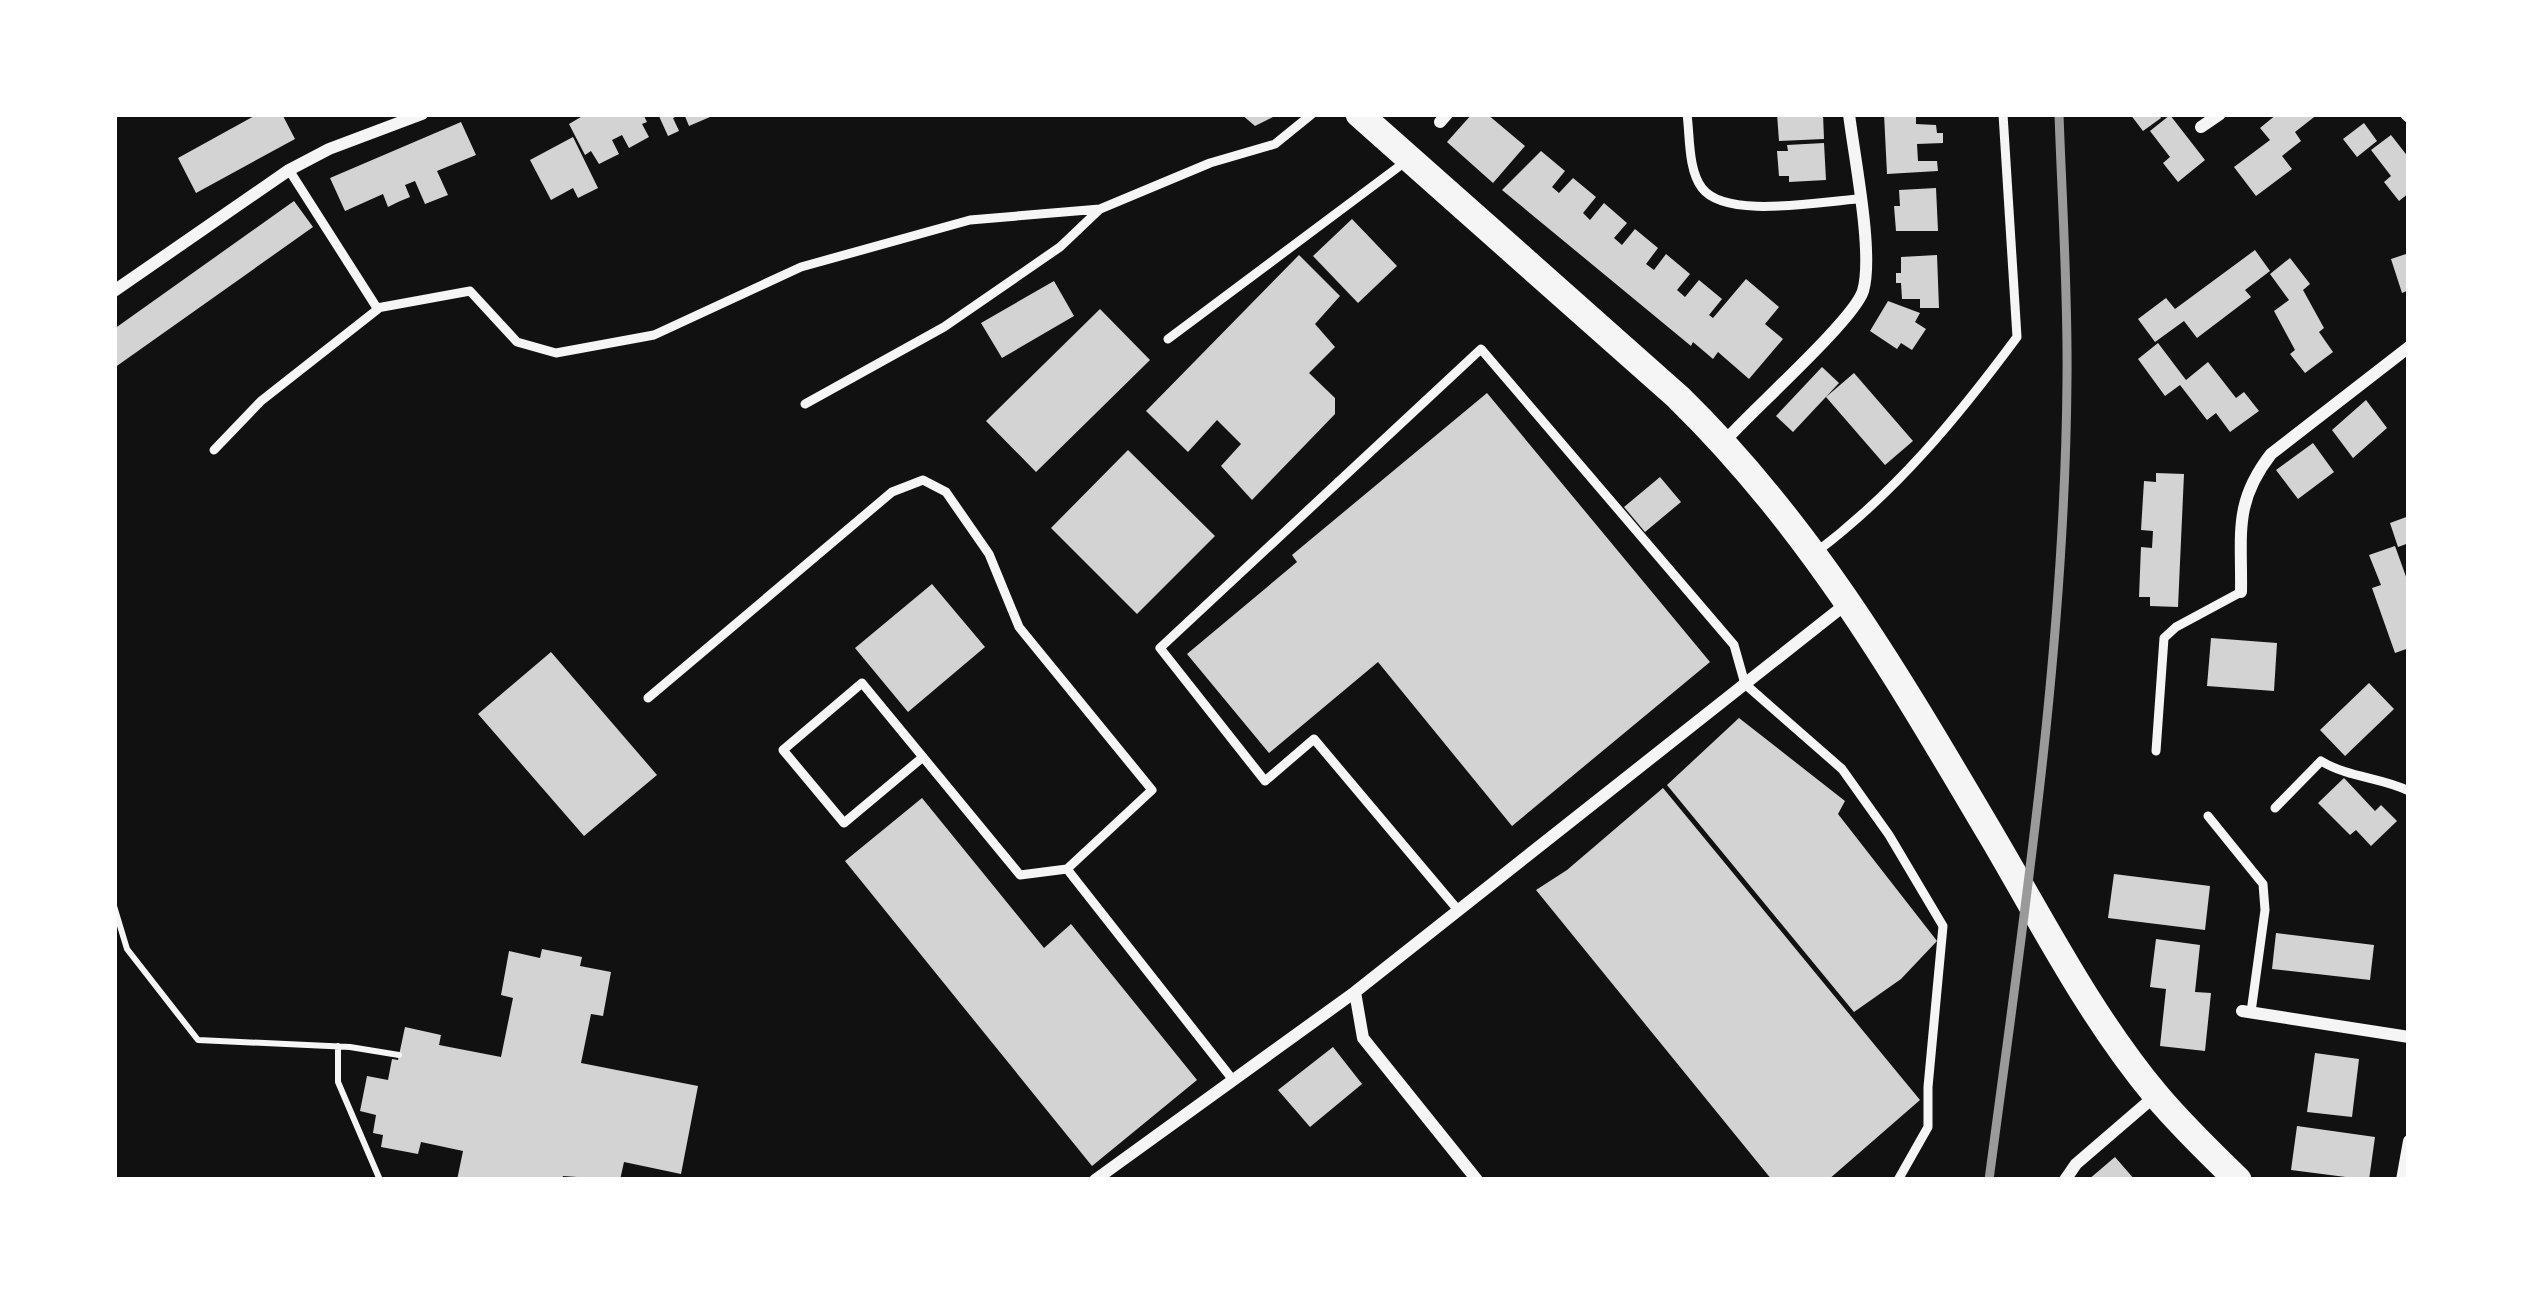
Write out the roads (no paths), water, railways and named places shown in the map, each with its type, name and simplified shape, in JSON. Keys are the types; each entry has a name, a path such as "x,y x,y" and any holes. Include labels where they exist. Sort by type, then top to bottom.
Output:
{"main road":[{"path":"1359,114 1724,442 1849,602 2102,1022 2156,1095 2238,1180"}],"street":[{"path":"114,291 289,170 329,149 422,114"},
{"path":"1724,442 1831,333 1863,293 1865,250 1849,114"},
{"path":"2201,128 2220,114"},
{"path":"2241,592 2245,494 2254,475 2271,454 2409,347"},
{"path":"1095,1180 1355,992 1849,602"},
{"path":"1355,992 1363,1038 1477,1180"},
{"path":"2246,1012 2409,1036"},
{"path":"2066,1180 2076,1164 2156,1095"},
{"path":"2402,1180 2409,1141"}],"lane":[{"path":"214,450 261,401 380,308 470,291 518,342 556,353 654,335 801,267 970,220 1100,209 1210,163 1275,144 1312,114"},
{"path":"1688,114 1700,187 1714,199 1732,206 1753,206 1858,199"},
{"path":"1815,553 1865,515 1950,427 2018,337 2003,114"},
{"path":"1168,339 1409,159"},
{"path":"289,170 380,308"},
{"path":"805,404 944,327 1060,247 1100,209"},
{"path":"1458,910 1314,739 1264,781 1160,648 1480,349 1734,645 1745,683 1842,769 1889,835 1943,926 1928,1127 1898,1180"},
{"path":"648,698 892,493 923,480 946,492 989,554 1019,627 1152,790 1067,869 1020,875 923,757 862,683 783,750 844,823 923,757"},
{"path":"2156,751 2164,638 2241,592"},
{"path":"2275,808 2320,761 2351,777 2409,791"},
{"path":"2208,816 2263,884 2265,910 2246,1012"},
{"path":"1067,869 1233,1080"}],"railway":[{"path":"1989,1180 2029,881 2059,580 2067,346 2059,114"}]}
